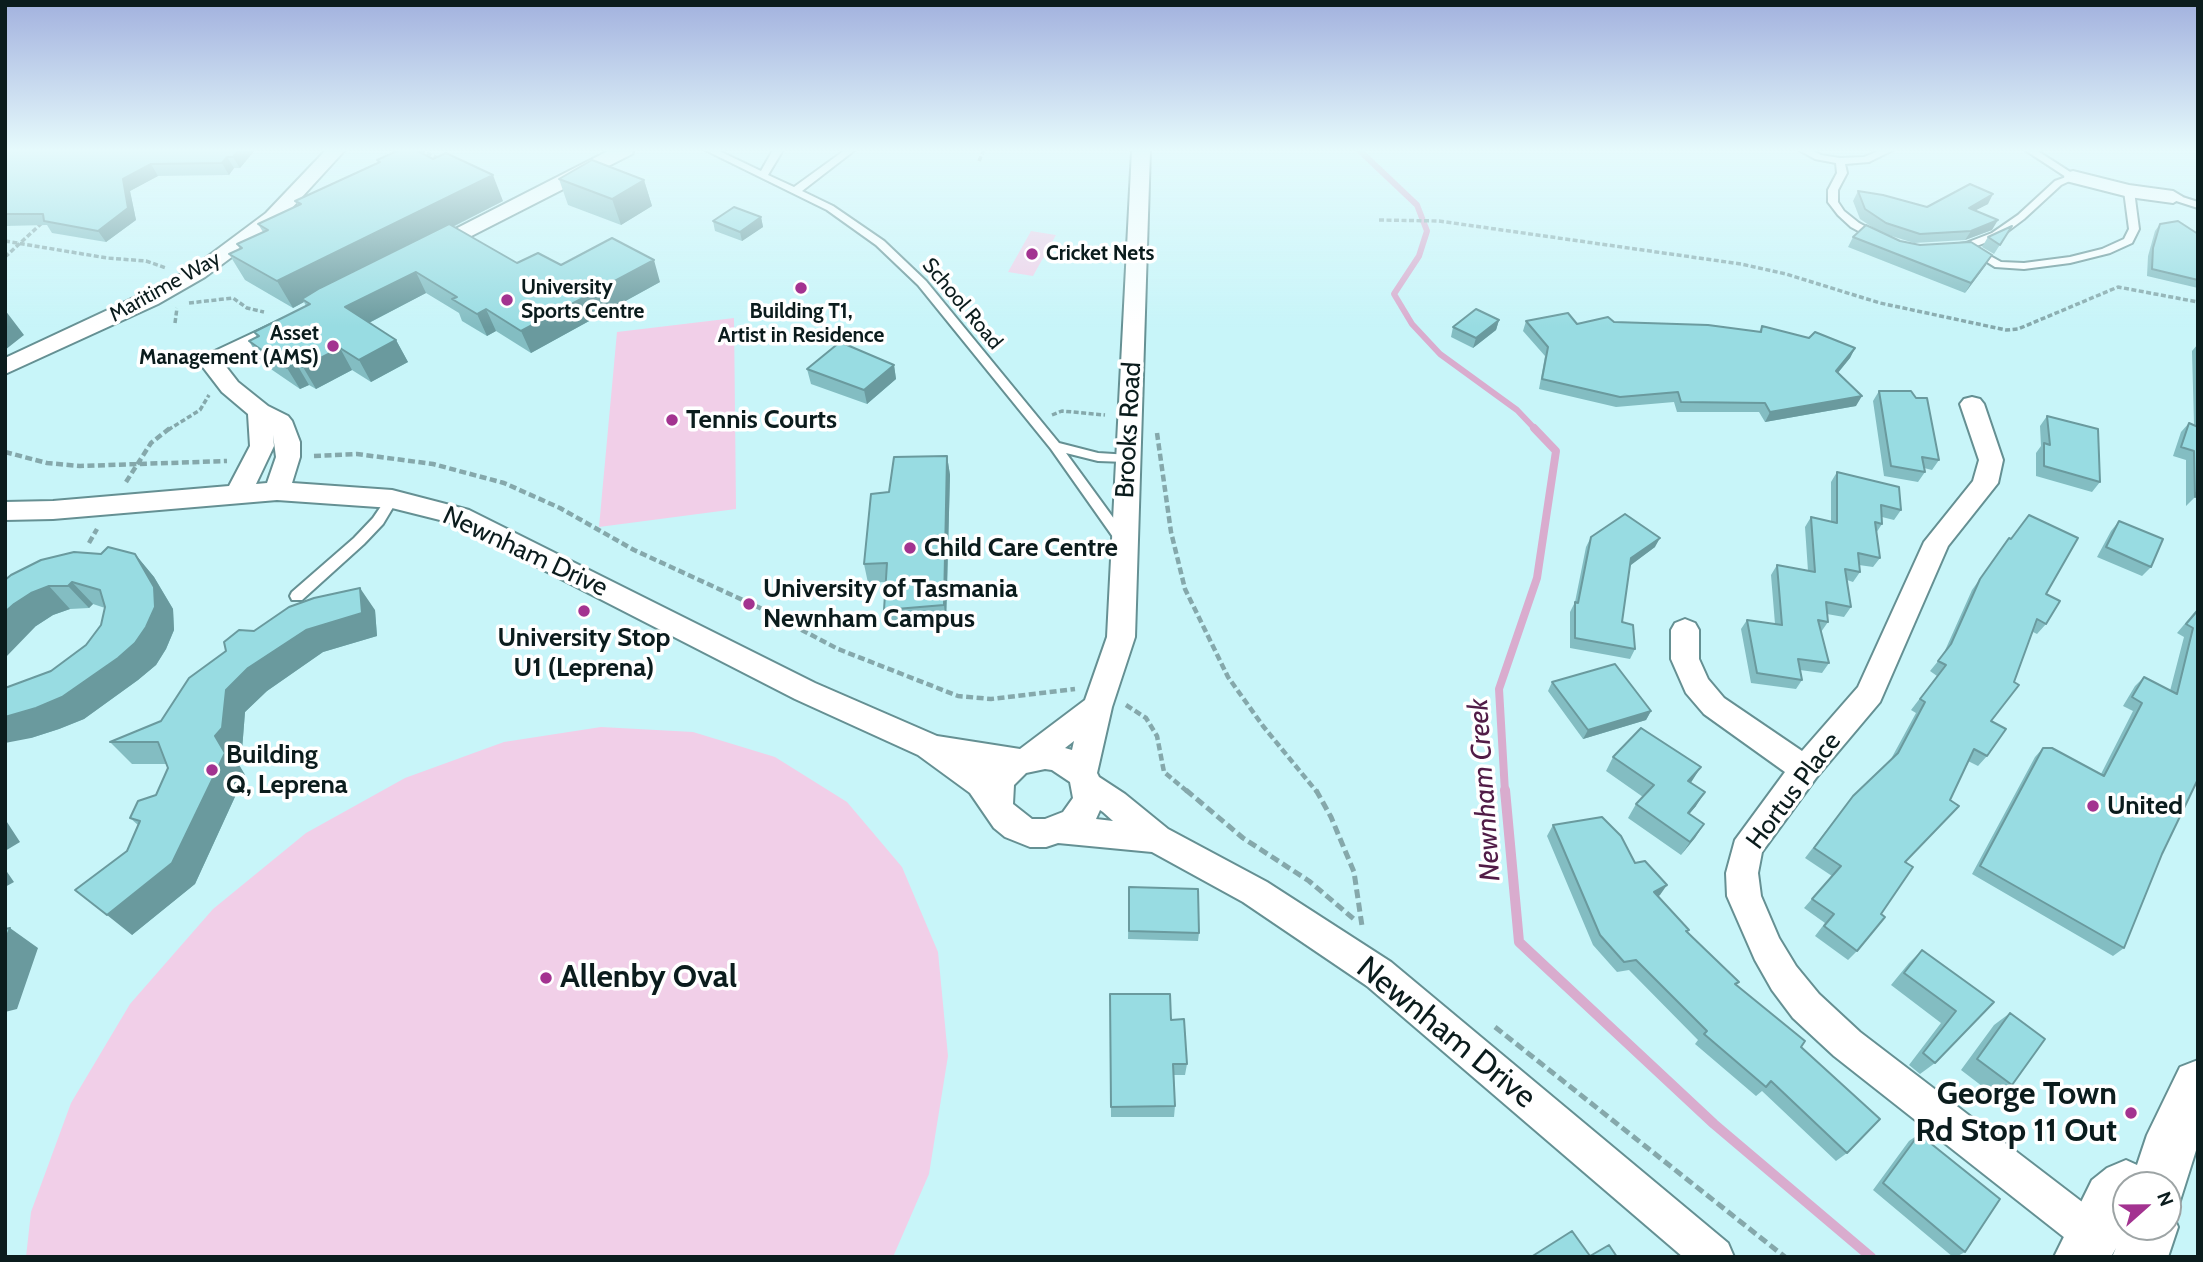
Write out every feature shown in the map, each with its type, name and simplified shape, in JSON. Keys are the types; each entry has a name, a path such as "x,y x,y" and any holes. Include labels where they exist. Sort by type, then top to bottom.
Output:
{"main road":[{"path":"2149,1171 2198,1086"},
{"path":"2105,1249 2112,1198"},
{"path":"2105,1249 2122,1241"}],"street":[{"name":"Maritime Way","path":"5,367 188,278 238,246 281,209"},
{"path":"411,258 508,209"},
{"name":"Brooks Road","path":"1085,780 1099,700 1121,637 1126,458 1131,417 1139,209"},
{"path":"277,491 288,457 288,442 280,421 260,411 230,387 210,362 296,320"},
{"name":"Hortus Place","path":"1972,404 1991,460 1985,482 1937,542 1870,694 1805,769 1746,850 1742,873 1744,896 1753,922 1784,978 1806,1006 1847,1044 2105,1249"},
{"path":"238,493 252,471 262,446 260,411"},
{"name":"Newnham Drive","path":"5,511 53,510 277,491 392,499 460,516 804,691 929,746 981,784 998,807"},
{"path":"1685,630 1685,659 1696,685 1714,706 1805,769"},
{"path":"1025,760 1059,758 1085,780 1088,798 1084,811 1074,822 1061,830 1046,834 1030,833 1005,818 998,807 996,794 999,781 1099,700"},
{"name":"Newnham Drive","path":"929,746 1025,760"},
{"name":"Newnham Drive","path":"1085,780 1157,839 1266,899 1379,974 1714,1257"},
{"name":"Newnham Drive","path":"1061,830 1157,839"}],"lane":[{"name":"School Road","path":"827,209 854,224 922,283 1055,446 1124,542"},
{"path":"1839,209 1856,225 1886,241"},
{"path":"1944,248 1968,246 1996,235 2030,209"},
{"path":"1968,246 1999,265 2024,266 2070,260 2106,251 2128,241 2134,229 2131,209"},
{"path":"1055,446 1098,457 1126,458"},
{"path":"297,596 359,541 378,521 392,499"}],"path":[{"path":"5,257 48,217"},
{"path":"1379,220 1439,222 1741,264 1787,274 1880,303 2006,330 2018,330 2118,287 2198,302"},
{"path":"5,241 107,258 146,261 188,278 174,323"},
{"path":"178,305 212,298 233,298 247,308 296,320"},
{"path":"123,486 159,436 200,411 211,390"},
{"path":"1034,421 1062,411 1155,419 1177,563 1196,615 1244,702 1317,791 1331,817 1354,872 1362,926"},
{"path":"5,452 47,463 135,466 233,461"},
{"path":"311,456 357,454 433,464 504,483 560,508 634,550 758,607 826,643 958,696 991,699 1068,688 1099,700"}],"shaded area":[{"name":"Cricket Nets","path":"1031,231 1056,235 1033,276 1008,272"},
{"name":"Tennis Courts","path":"734,318 736,509 599,527 617,332"},
{"name":"Allenby Oval","path":"601,727 693,732 775,757 847,802 902,867 938,952 948,1056 929,1174 893,1257 26,1257 31,1212 71,1103 130,1004 213,909 306,833 405,778 504,742"}],"building":[{"path":"5,209 127,209 98,231 44,221 43,214 5,214"},
{"path":"290,209 424,209 277,281 229,254 242,248 237,244 268,230 258,224"},
{"path":"731,209 761,217 740,232 713,221"},
{"path":"1865,209 1971,209 1998,220 1971,231 1920,234 1886,223"},
{"path":"2178,221 2198,234 2198,280 2152,269 2153,248 2160,224"},
{"path":"449,224 517,263 538,253 561,265 612,238 654,260 521,331 486,309 477,314 452,299 457,297 416,272 345,307 396,340 359,360 340,348 303,367 296,363 287,368 249,341 259,336 254,332 310,304 302,299 320,288"},
{"path":"1866,225 1900,241 1920,245 1971,242 1992,255 1971,283 1853,237"},
{"path":"2012,226 2000,245 1988,237"},
{"path":"1476,309 1499,320 1476,338 1453,327"},
{"path":"1568,313 1577,324 1608,317 1614,322 1708,325 1761,332 1762,326 1809,338 1815,332 1855,348 1836,371 1862,396 1770,412 1765,403 1681,402 1678,392 1620,397 1542,379 1548,347 1526,321"},
{"path":"840,342 894,365 864,390 807,369"},
{"path":"1879,391 1911,391 1916,398 1927,398 1939,460 1922,457 1925,472 1891,466"},
{"path":"2047,416 2098,429 2100,482 2044,466 2044,443 2050,445"},
{"path":"2189,423 2198,427 2198,490 2195,497 2194,451 2181,447"},
{"name":"Child Care Centre","path":"947,456 944,605 884,610 887,563 864,564 871,494 889,492 894,457"},
{"path":"1837,472 1899,487 1901,510 1881,505 1882,524 1875,522 1880,558 1858,553 1860,572 1845,569 1851,607 1826,602 1828,622 1818,620 1829,663 1798,659 1802,680 1757,673 1747,620 1782,625 1777,565 1815,572 1811,517 1837,523"},
{"path":"1625,514 1660,538 1631,558 1622,622 1633,625 1635,649 1575,638 1575,602 1578,603 1591,537"},
{"path":"2029,515 2078,538 2046,594 2060,601 2046,624 2037,619 2014,682 2019,685 1991,721 2006,729 1987,756 1974,749 1950,800 1959,806 1905,862 1913,867 1881,914 1885,917 1857,951 1824,926 1834,914 1812,899 1841,866 1814,848 1853,796 1898,753 1925,702 1920,699 1946,665 1938,661 1951,644 1980,579"},
{"path":"2119,521 2163,539 2151,567 2106,547"},
{"path":"108,547 135,554 154,587 155,607 146,627 135,643 118,658 62,697 5,717 5,688 51,671 86,645 101,625 105,607 100,590 72,582 68,586 49,586 31,593 5,612 5,580 41,560 74,552 101,554"},
{"path":"360,588 362,613 306,630 248,668 226,690 222,728 215,736 225,753 172,863 107,915 75,890 127,851 140,821 130,818 138,801 156,795 168,768 158,742 110,742 161,721 189,678 226,651 224,642 239,630 254,631 289,607 314,598"},
{"path":"2198,610 2198,779 2162,854 2124,948 1980,866 2043,748 2052,748 2104,776 2142,703 2132,697 2144,677 2177,694 2193,628 2186,624"},
{"path":"1615,664 1651,711 1588,730 1552,682"},
{"path":"1641,728 1701,767 1688,781 1705,792 1688,813 1704,824 1690,842 1636,804 1654,785 1613,757"},
{"path":"1602,817 1621,836 1635,863 1645,861 1667,885 1654,892 1689,930 1686,931 1739,982 1735,984 1805,1041 1801,1047 1880,1119 1847,1153 1771,1081 1766,1087 1704,1034 1707,1031 1636,960 1624,962 1600,935 1553,825"},
{"path":"1129,887 1198,889 1199,933 1129,931"},
{"path":"1922,950 1994,1002 1935,1063 1923,1053 1956,1011 1904,973"},
{"path":"1110,994 1170,994 1171,1020 1184,1019 1187,1064 1173,1064 1175,1106 1111,1107"},
{"path":"2010,1013 2045,1039 2012,1085 1977,1059"},
{"path":"1919,1134 2000,1199 1965,1252 1883,1183"},
{"path":"1572,1231 1590,1256 1609,1245 1617,1257 1531,1257"}],"waterway":[{"name":"Newnham Creek","path":"1418,209 1427,231 1419,256 1394,294 1412,324 1440,354 1517,410 1536,430"},
{"name":"Newnham Creek","path":"1505,792 1499,689 1537,578 1556,451 1534,428"},
{"name":"Newnham Creek","path":"1505,790 1519,942 1714,1124 1871,1257"}],"place":[{"name":"Cricket Nets","path":"1032,254"},
{"name":"Building T1, Artist in Residence","path":"801,288"},
{"name":"University Sports Centre","path":"507,300"},
{"name":"Asset Management (AMS)","path":"333,346"},
{"name":"Tennis Courts","path":"672,420"},
{"name":"Child Care Centre","path":"910,548"},
{"name":"University of Tasmania Newnham Campus","path":"749,604"},
{"name":"University Stop U1 (Leprena)","path":"584,611"},
{"name":"Building Q, Leprena","path":"212,770"},
{"name":"United","path":"2093,806"},
{"name":"Allenby Oval","path":"546,978"},
{"name":"George Town Rd Stop 11 Out","path":"2131,1113"}]}
